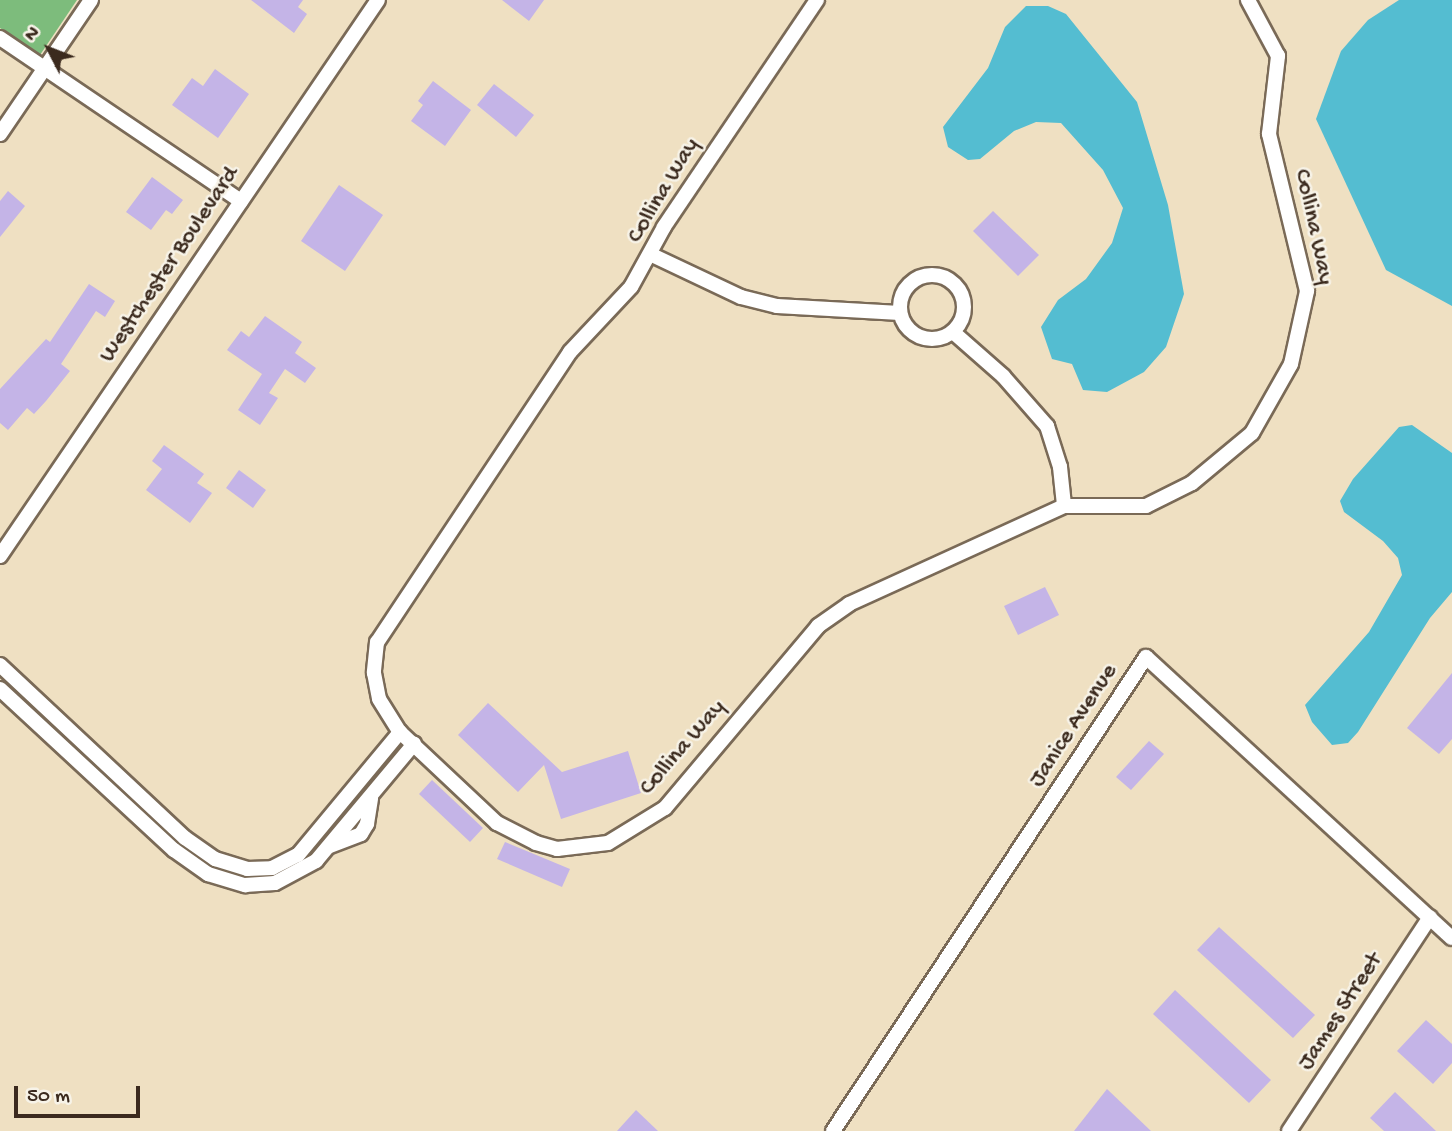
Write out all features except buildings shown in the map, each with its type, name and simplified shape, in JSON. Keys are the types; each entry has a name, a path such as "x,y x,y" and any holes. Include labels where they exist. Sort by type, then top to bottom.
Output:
{"street":[{"path":"0,134 91,0"},
{"name":"Westchester Boulevard","path":"0,556 377,0"},
{"name":"Collina Way","path":"817,0 664,227 652,255 620,302 570,352 382,631 374,655 374,673 380,699 400,732 497,822 518,835 557,849 608,843 665,808 833,614 910,572 1064,506 1146,506 1192,483 1252,433 1291,364 1307,291 1269,134 1278,56 1248,0"},
{"path":"0,38 241,201"},
{"path":"652,255 741,297 777,306 900,313"},
{"path":"940,275 956,285 964,301 962,319 953,332 924,338 908,329 900,313 907,286 922,276 940,275"},
{"path":"953,332 1003,376 1047,426 1060,467 1064,506"},
{"name":"Janice Avenue","path":"833,1131 1146,657 1452,938"},
{"path":"0,665 190,841 231,866 272,868 298,855 400,732"},
{"path":"0,689 179,854 225,881 258,886 293,876 330,845 361,834 367,824 376,791 414,744"},
{"path":"367,775 376,791"},
{"path":"179,854 190,841"},
{"path":"256,869 258,886"},
{"name":"James Street","path":"1289,1131 1430,917"}],"green space":[{"path":"0,0 77,0 40,55 0,28"}],"water":[{"path":"1399,0 1452,0 1452,306 1386,270 1316,119 1341,51 1368,20"},
{"path":"1026,6 1048,6 1066,14 1137,102 1168,205 1184,294 1166,347 1144,372 1107,392 1083,390 1072,364 1052,359 1041,327 1058,300 1086,279 1112,243 1123,208 1103,170 1061,123 1036,122 1014,131 980,159 968,160 948,147 943,127 988,68 1005,27"},
{"path":"1412,425 1452,453 1452,592 1430,618 1358,732 1348,743 1332,745 1312,722 1305,705 1369,632 1402,575 1398,558 1383,541 1344,512 1340,501 1353,479 1399,427"}]}
